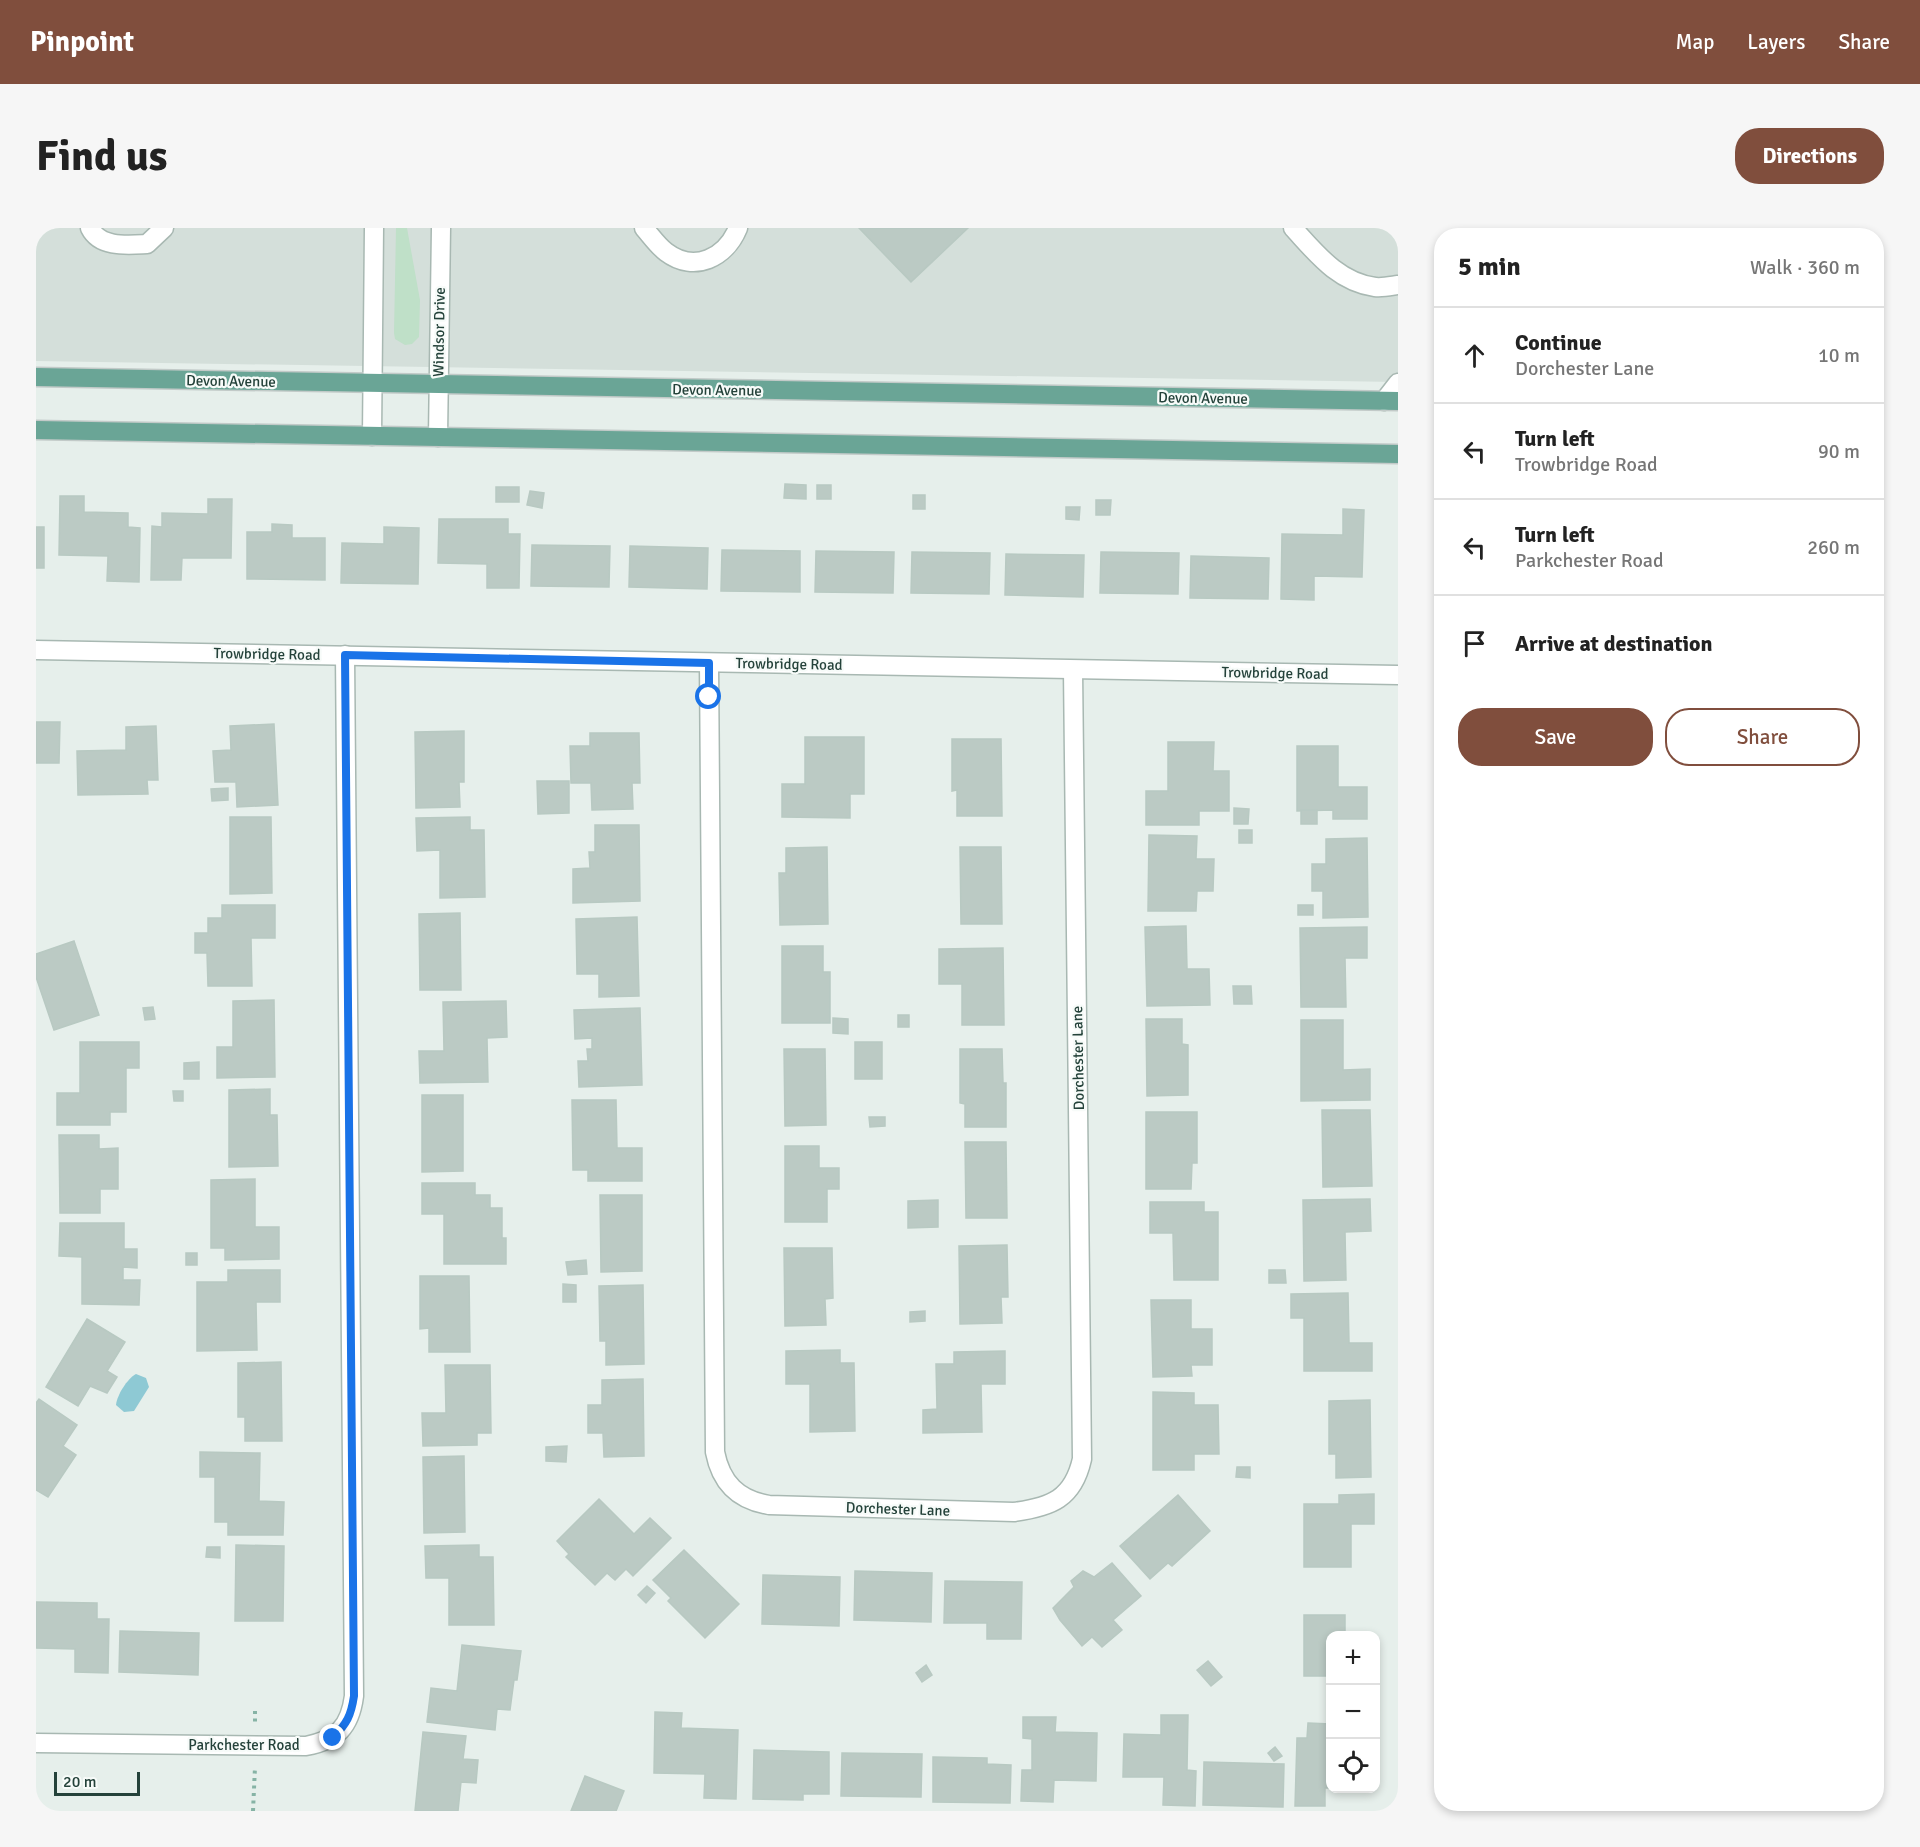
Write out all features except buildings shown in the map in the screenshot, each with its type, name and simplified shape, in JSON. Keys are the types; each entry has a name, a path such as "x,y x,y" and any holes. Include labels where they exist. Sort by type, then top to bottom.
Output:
{"main road":[{"name":"Devon Avenue","path":"36,377 1391,401"},
{"path":"36,430 1398,454"}],"street":[{"path":"90,228 94,235 115,245 147,244 164,228"},
{"path":"372,436 374,228"},
{"name":"Windsor Drive","path":"438,437 441,228"},
{"path":"644,228 666,252 680,260 694,262 709,260 723,252 733,241 738,228"},
{"path":"1293,228 1328,266 1350,280 1376,288 1398,285"},
{"path":"1391,401 1398,383"},
{"name":"Trowbridge Road","path":"36,650 1398,675"},
{"name":"Parkchester Road","path":"36,1743 306,1746 333,1738 345,1725 352,1712 354,1696 345,655"},
{"name":"Dorchester Lane","path":"709,663 715,1440 718,1469 727,1483 740,1495 755,1503 1014,1512 1035,1509 1064,1496 1079,1474 1082,1459 1073,670"}],"shaded area":[{"path":"36,228 1398,228 1398,382 36,361"}],"green space":[{"path":"396,228 407,228 420,300 419,337 412,344 405,345 395,339 394,333"}],"water":[{"path":"136,1374 146,1378 149,1387 134,1411 124,1412 116,1405 117,1401 126,1383"}],"route":[{"path":"333,1738 345,1725 352,1712 354,1696 345,655 709,663 709,697"}]}
